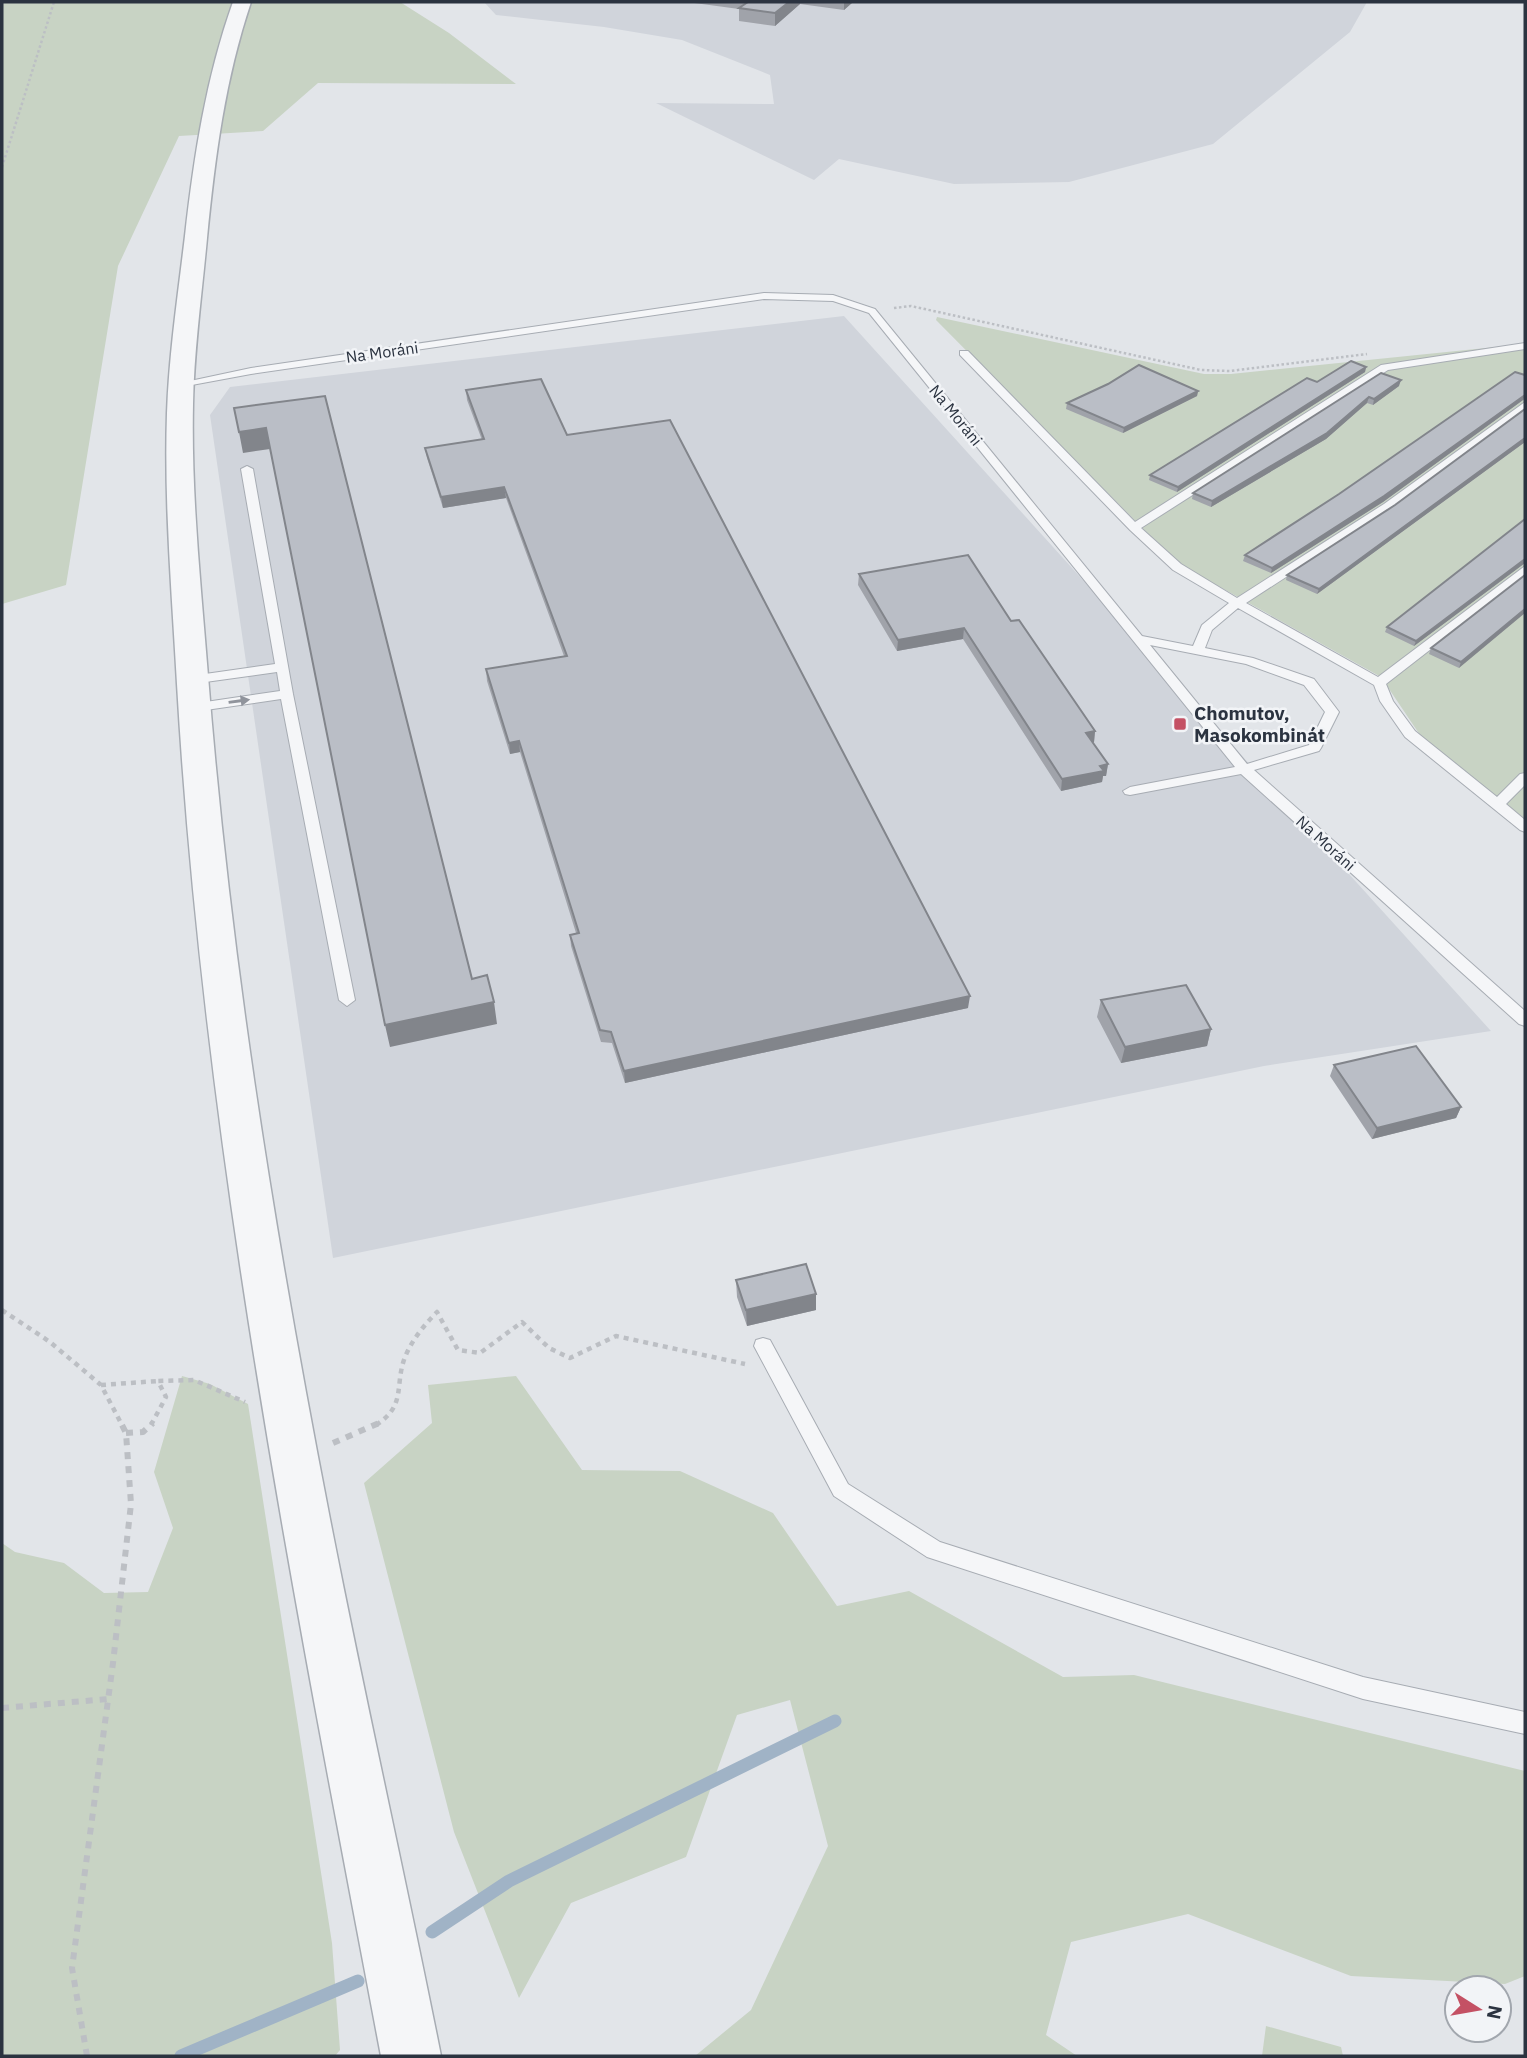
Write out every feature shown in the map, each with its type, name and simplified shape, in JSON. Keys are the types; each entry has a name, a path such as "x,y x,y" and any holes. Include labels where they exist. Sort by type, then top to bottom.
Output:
{"street":[{"path":"242,2 215,99 202,186 181,384 183,526 191,694 215,954 250,1194 319,1593 411,2056"}],"lane":[{"name":"Na Moráni","path":"181,384 251,371 764,296 814,294 852,301 872,312 1244,769 1525,1020"},
{"path":"1134,528 1385,367 1525,346"},
{"path":"964,353 1134,528 1177,567 1302,641 1379,682 1387,701 1410,734 1525,827"},
{"path":"1198,650 1206,628 1239,603 1388,506 1525,405"},
{"path":"247,469 287,694 347,1000"},
{"path":"1379,682 1525,570"},
{"path":"1130,791 1244,769 1314,748 1332,712 1308,682 1249,661 1136,638"},
{"path":"191,694 282,667"},
{"path":"191,694 287,694"},
{"path":"1497,805 1525,777"},
{"path":"763,1346 841,1490 934,1550 1363,1688 1525,1723"}],"path":[{"path":"2,167 54,2"},
{"path":"872,312 911,306 1201,370 1230,371 1368,354"},
{"path":"2,1310 50,1342 100,1385 126,1433 131,1504 72,1968 87,2056"},
{"path":"295,1453 358,1436 389,1415 399,1400 400,1377 409,1346 418,1331 437,1312 458,1350 480,1353 522,1322 549,1348 570,1358 615,1336 777,1371"},
{"path":"100,1385 158,1381 182,1376 210,1384 248,1404"},
{"path":"126,1433 143,1432 155,1421 166,1397 158,1381"},
{"path":"2,1708 108,1699"}],"shaded area":[{"path":"484,2 1367,2 1350,32 1213,144 1069,182 954,184 839,159 814,180 656,103 774,104 770,75 682,40 604,27 496,15"},
{"path":"844,316 1491,1031 1264,1066 333,1258 210,415 230,387"}],"green space":[{"path":"2,2 400,2 449,33 516,84 318,83 263,131 179,136 118,266 66,585 2,604"},
{"path":"937,317 1204,374 1231,374 1525,344 1525,819 1420,735 1381,677 1177,563 936,320"},
{"path":"182,1376 210,1384 248,1404 332,1943 340,2050 335,2056 2,2056 2,1543 15,1552 64,1563 104,1593 148,1592 173,1528 154,1472"},
{"path":"516,1376 582,1470 680,1471 773,1513 837,1606 909,1591 1063,1677 1134,1675 1525,1771 1525,1976 1513,1981 1513,1974 1443,1974 1443,1981 1351,1976 1188,1914 1071,1942 1046,2035 1077,2056 695,2056 751,2010 828,1846 790,1700 737,1715 686,1857 571,1903 519,1998 454,1832 364,1483 432,1423 428,1385"},
{"path":"1266,2026 1341,2047 1343,2056 1262,2056"}],"building":[{"path":"748,2 789,2 775,13 739,8"},
{"path":"1351,361 1366,367 1178,487 1150,475 1307,378 1317,382"},
{"path":"1139,365 1198,391 1124,428 1067,403 1108,384"},
{"path":"1515,372 1525,375 1525,395 1384,496 1272,568 1245,555 1339,494"},
{"path":"1381,373 1401,380 1374,399 1369,397 1327,433 1212,501 1193,493"},
{"path":"541,379 567,435 670,420 970,996 624,1071 611,1032 600,1030 570,935 579,933 519,741 509,743 486,669 567,656 504,487 441,497 425,448 484,439 466,390"},
{"path":"325,396 472,979 487,975 494,1002 385,1025 266,428 239,432 234,408"},
{"path":"1525,409 1525,438 1319,589 1287,575 1395,505"},
{"path":"1525,519 1525,559 1416,641 1387,627"},
{"path":"968,555 1011,621 1019,620 1095,731 1086,733 1108,764 1100,766 1104,771 1062,779 964,628 898,640 859,574"},
{"path":"1525,575 1525,609 1461,662 1431,648"},
{"path":"1186,985 1211,1029 1125,1047 1101,1000"},
{"path":"1416,1046 1461,1107 1377,1128 1334,1065"},
{"path":"806,1264 816,1294 746,1310 736,1280"}],"waterway":[{"path":"432,1932 509,1881 835,1721"},
{"path":"181,2056 358,1981"}],"place":[{"name":"Chomutov, Masokombinát","path":"1180,724"}]}
